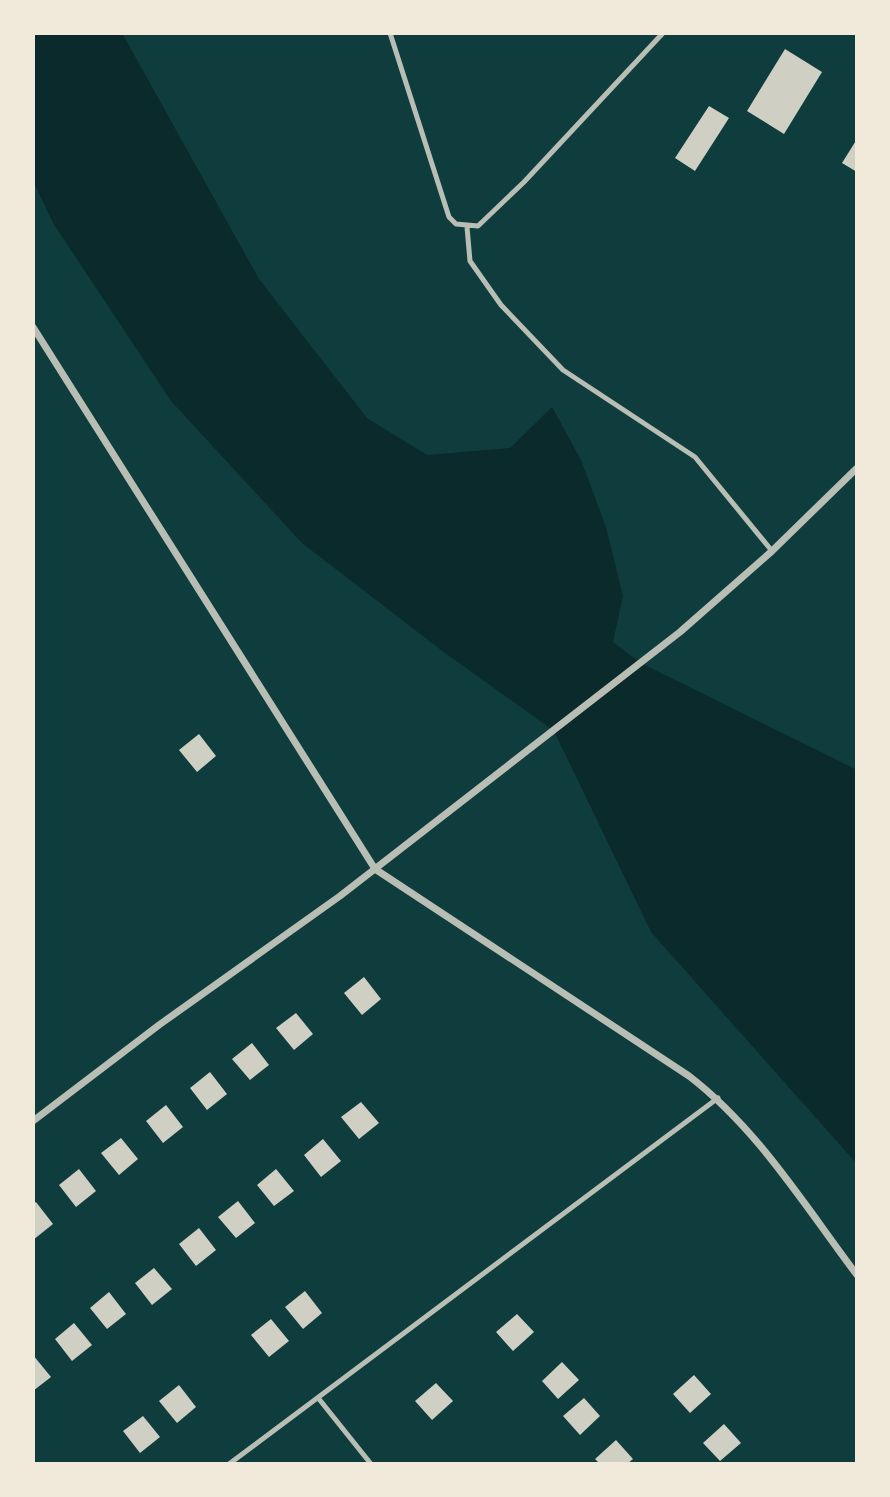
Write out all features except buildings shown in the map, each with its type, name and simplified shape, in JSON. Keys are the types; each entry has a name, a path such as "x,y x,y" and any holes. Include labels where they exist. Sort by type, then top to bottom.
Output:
{"street":[{"path":"33,327 375,869 689,1076 718,1098 744,1124 857,1275"},
{"path":"33,1121 375,869 680,632 772,551 857,468"}],"lane":[{"path":"390,33 449,218 456,224 467,227 478,226 524,182 663,33"},
{"path":"467,227 470,261 501,305 563,370 695,457 772,551"},
{"path":"229,1464 718,1098"},
{"path":"319,1399 371,1464"}],"water":[{"path":"33,33 122,33 259,279 367,418 427,455 510,448 552,407 581,460 606,527 623,596 613,642 641,663 857,770 857,1164 651,932 554,731 445,653 302,543 171,401 53,223 33,181"}]}
